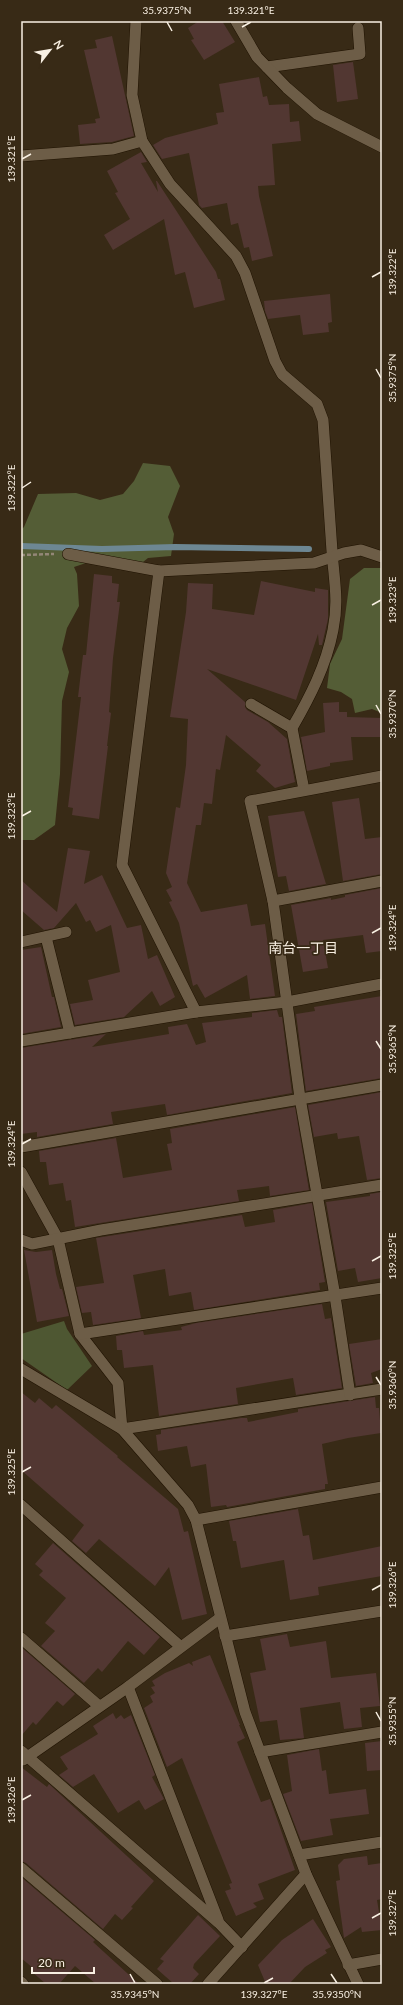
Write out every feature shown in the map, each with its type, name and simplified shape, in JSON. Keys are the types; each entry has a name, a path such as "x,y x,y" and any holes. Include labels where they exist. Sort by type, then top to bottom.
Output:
{"street":[{"path":"136,21 132,95 142,141 170,184 236,256 245,273 275,361 282,374 317,404 323,420 332,557 337,594 333,630 324,665 313,692 292,728 304,790"},
{"path":"236,21 257,57 318,114 382,147"},
{"path":"267,67 360,54 358,28"},
{"path":"21,156 113,149 142,141"},
{"path":"68,554 159,570 314,563 361,550 382,557"},
{"path":"159,570 122,865 196,1012"},
{"path":"251,704 292,728"},
{"path":"350,1395 335,1296 300,1098 273,901 250,801 382,776"},
{"path":"273,901 382,881"},
{"path":"21,942 66,932"},
{"path":"46,937 70,1033"},
{"path":"21,1041 196,1012 287,1002 382,984"},
{"path":"21,1147 382,1085"},
{"path":"21,1172 58,1238 80,1334 118,1383 122,1428"},
{"path":"21,1240 32,1244 58,1238 382,1184"},
{"path":"80,1334 382,1288"},
{"path":"21,1369 122,1428 188,1505 196,1520 245,1712 306,1874 358,1984"},
{"path":"122,1428 382,1389"},
{"path":"196,1520 382,1487"},
{"path":"21,1505 180,1646"},
{"path":"225,1636 382,1611"},
{"path":"220,1618 180,1646 128,1687 23,1756 219,1923 242,1947"},
{"path":"21,1638 99,1706"},
{"path":"128,1687 219,1923"},
{"path":"260,1752 382,1732"},
{"path":"299,1855 382,1842"},
{"path":"21,1868 157,1984"},
{"path":"208,1984 306,1874"},
{"path":"348,1965 382,1959"}],"path":[{"path":"21,555 68,554"}],"green space":[{"path":"143,463 170,466 180,486 168,517 174,534 171,556 148,558 138,566 86,563 74,567 77,574 79,606 67,628 62,649 69,672 62,701 60,774 55,825 34,840 21,840 21,530 24,527 38,494 76,493 100,500 123,494 134,481"},
{"path":"364,568 382,568 382,713 372,709 355,713 352,699 341,692 327,688 330,664 342,639 350,579"},
{"path":"64,1321 67,1329 92,1366 67,1390 21,1358 21,1334"}],"building":[{"path":"199,21 222,21 235,42 204,60 191,40 194,39 188,28"},
{"path":"112,36 134,136 112,142 80,144 78,125 96,123 95,119 100,118 84,50 97,48 95,40"},
{"path":"353,62 358,99 337,102 333,65"},
{"path":"259,77 263,97 267,96 269,105 289,104 290,122 299,121 301,141 272,144 275,185 258,186 273,256 252,261 249,247 244,248 238,223 231,225 227,203 202,208 199,205 189,153 162,159 153,145 165,138 218,124 216,113 224,112 219,84"},
{"path":"141,152 147,162 141,163 158,192 156,181 216,272 218,279 220,279 225,300 194,308 185,272 175,275 164,219 113,250 104,235 130,219 115,193 118,192 107,171"},
{"path":"330,294 332,322 328,323 329,332 303,335 300,315 268,319 265,311 264,301"},
{"path":"94,574 112,576 112,583 119,584 117,602 120,602 113,658 108,746 99,819 72,815 73,808 68,807 81,697 78,697 83,655 86,655"},
{"path":"261,581 315,592 315,588 328,590 328,619 322,645 319,645 318,634 296,700 207,669 245,702 245,707 247,710 268,722 287,739 295,782 275,788 256,771 261,765 226,735 220,770 216,769 212,804 204,803 201,825 196,825 187,883 201,912 247,904 251,926 265,924 275,996 250,999 247,975 205,998 197,984 193,986 179,923 169,902 172,901 166,890 172,887 166,873 176,807 180,808 186,765 188,719 170,717 186,612 188,583 213,584 212,609 254,615"},
{"path":"339,702 339,712 347,712 347,717 382,718 382,737 351,737 353,760 330,763 330,766 307,771 301,737 325,732 323,703"},
{"path":"359,798 365,839 382,837 382,874 343,881 332,802"},
{"path":"304,811 326,884 289,891 286,876 278,877 268,816"},
{"path":"68,848 90,851 84,884 102,875 127,928 141,925 148,959 157,955 175,997 160,1006 152,991 124,1017 75,1025 70,1004 93,1000 88,980 120,972 111,925 96,932 90,920 86,922 76,903 54,928 44,930 21,910 21,880 57,912"},
{"path":"382,888 382,951 366,953 363,935 323,940 328,968 303,972 291,905 331,898 331,900 345,897 345,895"},
{"path":"41,947 52,997 54,997 61,1027 21,1034 21,950"},
{"path":"382,996 382,1078 306,1091 296,1014 315,1011 314,1007"},
{"path":"277,1010 279,1017 282,1017 292,1093 167,1115 165,1104 111,1112 113,1124 37,1137 37,1132 21,1134 21,1048 106,1034 92,1047 169,1034 168,1027 187,1024 196,1045 206,1042 202,1023 252,1017 252,1013"},
{"path":"382,1092 382,1178 367,1180 359,1136 338,1139 337,1133 314,1137 308,1105"},
{"path":"295,1107 309,1190 270,1196 269,1186 237,1190 239,1201 75,1227 71,1200 66,1201 63,1183 49,1185 46,1162 40,1162 39,1151 116,1138 123,1178 172,1170 167,1144 172,1143 170,1129"},
{"path":"382,1192 382,1278 358,1282 355,1268 338,1271 326,1202 370,1196 370,1194"},
{"path":"312,1203 325,1282 319,1283 320,1290 194,1310 191,1292 169,1296 165,1269 133,1275 141,1318 93,1325 91,1312 82,1313 76,1287 104,1283 96,1238 242,1215 245,1227 275,1222 273,1210"},
{"path":"24,1250 36,1252 52,1250 56,1274 60,1289 62,1289 69,1316 37,1322"},
{"path":"322,1304 325,1319 331,1318 342,1388 296,1395 293,1378 236,1388 238,1404 159,1416 153,1365 124,1368 122,1350 117,1350 116,1336 143,1331 144,1335 182,1330 181,1327 196,1323"},
{"path":"382,1339 382,1369 371,1373 373,1383 356,1386 349,1344"},
{"path":"21,1392 35,1403 39,1398 52,1409 56,1405 118,1456 117,1457 178,1509 184,1532 188,1531 207,1614 182,1620 169,1567 155,1586 99,1539 86,1553 72,1541 84,1525 21,1470"},
{"path":"375,1397 376,1408 379,1408 381,1433 322,1444 328,1484 325,1484 325,1489 227,1507 226,1505 211,1507 206,1464 191,1467 187,1446 158,1451 156,1435 161,1434 161,1430 241,1418 247,1418 248,1422 298,1412 298,1409"},
{"path":"298,1509 303,1536 309,1535 313,1560 382,1546 382,1576 318,1587 319,1595 290,1600 284,1560 241,1568 236,1541 233,1541 229,1521"},
{"path":"53,1543 160,1637 144,1655 128,1641 102,1672 98,1668 84,1683 41,1646 55,1631 45,1623 66,1598 39,1575 43,1571 35,1564"},
{"path":"287,1634 290,1647 326,1641 331,1678 376,1673 380,1706 360,1708 362,1727 344,1729 340,1702 300,1708 304,1738 280,1740 277,1720 260,1722 250,1673 266,1670 260,1639"},
{"path":"21,1647 75,1694 63,1706 57,1701 36,1725 33,1722 21,1736"},
{"path":"210,1655 245,1738 237,1742 261,1802 270,1799 295,1870 258,1884 264,1899 253,1903 257,1907 236,1916 225,1891 231,1889 229,1884 232,1883 182,1758 167,1767 144,1708 153,1702 150,1696 155,1693 151,1687 155,1686 152,1681 165,1673 189,1663 193,1666 192,1662"},
{"path":"113,1713 116,1719 121,1715 124,1719 131,1715 155,1775 152,1777 164,1799 145,1810 139,1800 118,1813 94,1774 73,1787 59,1775 68,1769 60,1757 98,1734 93,1726"},
{"path":"382,1741 382,1770 367,1771 365,1743"},
{"path":"319,1749 322,1771 326,1770 329,1794 366,1789 369,1814 330,1819 333,1835 301,1841 283,1794 292,1791 287,1755"},
{"path":"21,1767 47,1787 49,1784 154,1881 131,1907 133,1908 122,1920 115,1914 103,1929 26,1863 21,1861"},
{"path":"367,1856 368,1865 382,1863 382,1899 377,1900 382,1930 362,1932 361,1927 344,1938 336,1881 340,1880 338,1865 344,1859"},
{"path":"21,1877 95,1940 93,1942 139,1984 96,1984 75,1966 59,1984 46,1984 31,1971 33,1968 21,1958"},
{"path":"198,1915 220,1936 194,1964 193,1968 199,1974 190,1984 174,1984 157,1969 164,1961 160,1959"},
{"path":"313,1919 331,1947 325,1950 327,1953 305,1967 289,1984 266,1984 258,1965 282,1940"}],"waterway":[{"path":"21,546 102,549 175,547 309,549"}],"district":[{"name":"南台一丁目","path":"303,948"}]}
